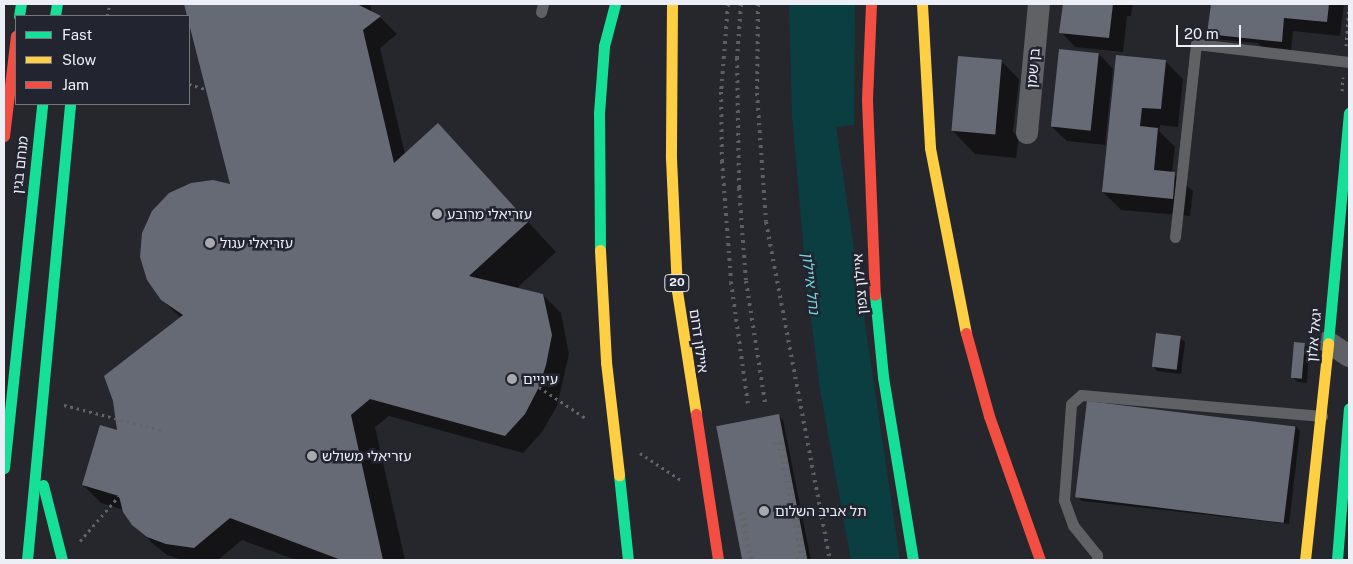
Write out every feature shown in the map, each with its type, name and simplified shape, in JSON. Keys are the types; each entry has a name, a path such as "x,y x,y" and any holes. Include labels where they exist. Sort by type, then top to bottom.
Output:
{"main road":[{"path":"615,4 604,46 599,113 600,230 606,362 628,560"},
{"name":"איילון דרום","path":"672,4 670,158 677,291 718,560"},
{"name":"איילון צפון","path":"871,4 867,100 874,281 883,377 913,560"},
{"path":"922,4 930,148 966,334 989,416 1040,560"},
{"name":"מנחם בגין","path":"4,136 15,44"},
{"name":"מנחם בגין","path":"4,468 42,105"},
{"path":"27,560 70,105"},
{"name":"יגאל אלון","path":"1305,560 1322,416 1349,113"},
{"path":"1337,560 1349,408"},
{"path":"37,445 52,534 62,560"}],"street":[{"name":"בן שמן","path":"1027,133 1039,4"},
{"path":"1328,342 1349,356"}],"lane":[{"path":"1174,237 1190,141 1196,44 1349,62"},
{"path":"1097,560 1097,555 1073,525 1064,500 1071,404 1081,395 1102,394 1322,416"}],"path":[{"path":"190,84 205,89"},
{"path":"41,399 165,431"},
{"path":"773,443 782,442 805,556 794,559"},
{"path":"78,543 118,496"},
{"path":"742,511 751,560"}],"water":[{"name":"נחל איילון","path":"789,4 855,4 854,125 836,127 900,560 851,560 820,390 807,287 792,116"}],"building":[{"path":"184,4 357,4 381,16 363,30 394,163 438,123 528,222 469,276 543,294 552,335 546,365 539,387 525,414 505,436 370,399 351,415 383,560 341,560 230,518 194,548 166,544 147,537 132,525 123,512 119,496 82,485 100,425 117,430 113,401 104,376 183,315 161,300 147,280 140,257 142,233 152,211 169,193 191,183 213,180 230,184 190,27 190,15 187,15"},
{"path":"1063,4 1113,4 1109,38 1059,33"},
{"path":"1211,4 1329,4 1327,22 1284,18 1282,42 1207,34"},
{"path":"1059,49 1099,53 1091,131 1051,127"},
{"path":"1116,55 1166,60 1161,109 1142,108 1140,126 1158,128 1154,170 1175,172 1173,199 1102,192"},
{"path":"958,56 1002,60 995,135 951,131"},
{"path":"1156,333 1181,336 1177,370 1152,367"},
{"path":"1294,342 1305,343 1302,379 1291,378"},
{"path":"1087,401 1295,427 1284,523 1075,497"},
{"path":"779,414 807,560 742,560 716,426"}],"railway":[{"path":"728,4 721,92 722,161 731,282 748,405"},
{"path":"741,4 737,58 739,188 746,281 765,403"},
{"path":"758,4 757,93 766,222 830,560"}],"traffic: fast":[{"path":"19,15 21,4"},
{"path":"55,15 57,4"},
{"path":"600,250 599,113 604,46 615,4"},
{"path":"4,468 42,105"},
{"path":"27,560 70,105"},
{"path":"1328,343 1349,113"},
{"path":"875,295 883,377 913,560"},
{"path":"1337,560 1349,408"},
{"path":"619,475 628,560"},
{"path":"43,485 62,560"}],"traffic: slow":[{"path":"672,4 671,158 677,291 696,414"},
{"path":"922,4 930,148 966,333"},
{"path":"600,250 606,362 619,475"},
{"path":"1305,560 1328,343"}],"traffic: jam":[{"path":"871,4 867,100 875,295"},
{"path":"4,136 15,44"},
{"path":"966,333 989,416 1040,560"},
{"path":"696,414 718,560"}],"place":[{"name":"עזריאלי מרובע","path":"437,214"},
{"name":"עזריאלי עגול","path":"210,243"},
{"name":"עיניים","path":"512,379"},
{"name":"עזריאלי משולש","path":"312,456"},
{"name":"תל אביב השלום","path":"764,511"}]}
